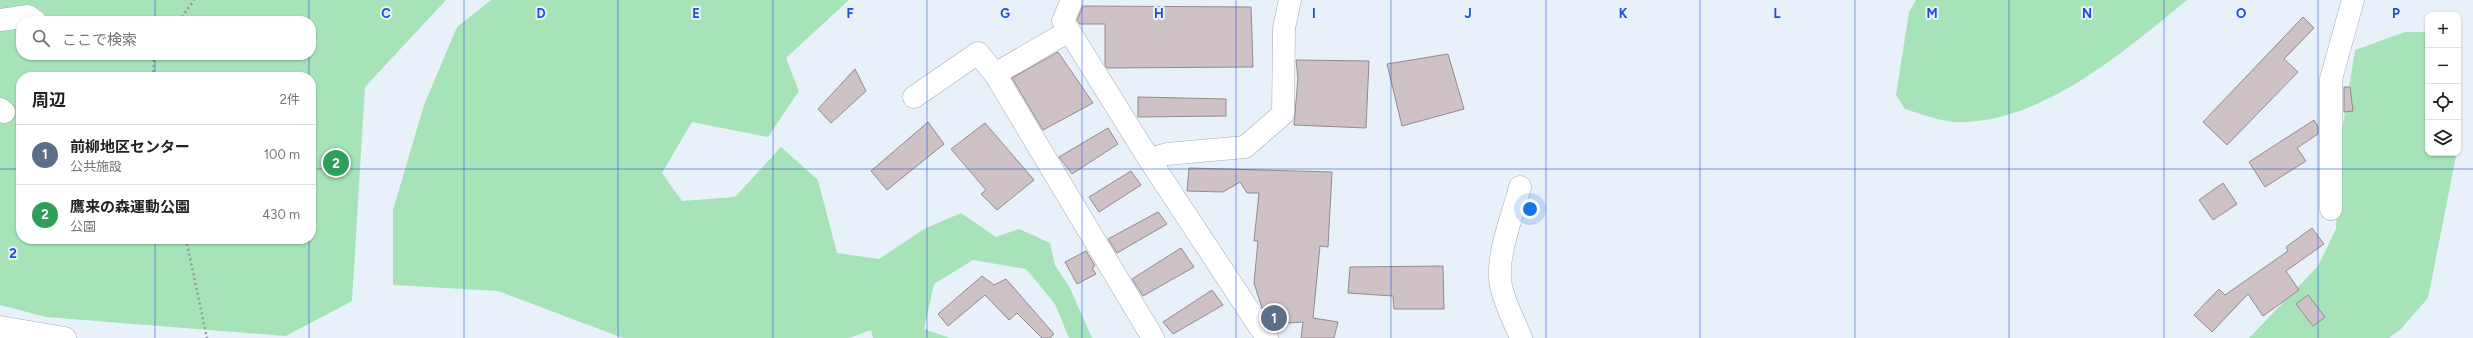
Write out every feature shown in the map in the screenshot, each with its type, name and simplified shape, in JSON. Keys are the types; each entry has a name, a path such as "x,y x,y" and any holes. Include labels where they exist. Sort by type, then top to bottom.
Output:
{"street":[{"path":"1072,0 1063,21 1149,159 1267,338"},
{"path":"1149,159 1167,154 1245,147 1283,114 1284,28 1290,0"},
{"path":"2331,209 2331,79 2353,0"},
{"path":"0,20 16,18"},
{"path":"995,74 1069,31"},
{"path":"914,97 978,52 995,74 1153,338"},
{"path":"1520,187 1502,255 1500,271 1501,285 1506,302 1521,338"},
{"path":"0,327 28,336 64,338"}],"path":[{"path":"183,16 194,0"},
{"path":"153,72 154,60"},
{"path":"187,244 207,338"}],"green space":[{"path":"0,0 446,0 365,87 352,301 286,336 46,317 0,305"},
{"path":"491,0 849,0 786,58 799,91 768,137 692,122 662,173 682,201 735,197 781,147 818,180 837,253 879,259 924,229 961,213 996,237 1019,229 1050,243 1055,265 1070,288 1092,338 1069,338 1055,304 1026,269 973,260 934,284 924,329 950,338 873,338 871,330 849,338 623,338 498,291 393,285 393,210 424,105 457,27"},
{"path":"1916,0 2187,0 2110,61 2082,80 2052,97 2022,110 1992,119 1954,122 1940,120 1905,109 1896,95 1909,12"},
{"path":"2405,32 2425,32 2425,156 2456,156 2428,298 2400,330 2389,338 2249,338 2318,266 2336,229 2341,137 2355,50"}],"building":[{"path":"1083,6 1251,7 1253,67 1107,68 1105,65 1105,24 1080,24 1077,20"},
{"path":"2303,17 2314,28 2284,59 2298,72 2227,145 2203,122"},
{"path":"1058,52 1093,103 1043,130 1012,78"},
{"path":"1448,54 1464,109 1402,126 1387,64"},
{"path":"1296,60 1369,61 1366,128 1294,125 1298,78"},
{"path":"855,69 866,91 831,123 818,109"},
{"path":"2344,87 2350,87 2353,111 2344,112"},
{"path":"1138,97 1226,99 1226,116 1138,117"},
{"path":"2314,120 2318,127 2318,134 2297,148 2306,161 2265,187 2249,162"},
{"path":"928,122 944,144 887,190 871,171"},
{"path":"985,123 1034,180 997,210 981,194 986,190 951,149"},
{"path":"1108,128 1118,144 1072,174 1059,157"},
{"path":"1189,168 1332,172 1328,247 1320,246 1313,318 1338,322 1334,338 1301,338 1303,322 1272,324 1262,308 1254,283 1258,241 1254,241 1259,193 1247,193 1240,182 1223,192 1187,191"},
{"path":"1131,171 1141,185 1099,212 1089,197"},
{"path":"2223,183 2237,204 2213,220 2199,200"},
{"path":"1158,212 1167,224 1117,253 1108,239"},
{"path":"2312,228 2324,244 2286,271 2299,290 2263,316 2248,294 2212,332 2194,315 2219,289 2225,295 2288,251 2286,247"},
{"path":"1181,248 1194,267 1143,296 1132,279"},
{"path":"1086,251 1095,266 1092,268 1096,274 1077,284 1065,262"},
{"path":"1443,266 1444,309 1394,309 1393,296 1348,293 1350,267"},
{"path":"982,276 994,285 1006,279 1054,334 1050,338 1042,338 1017,313 1009,320 985,295 948,326 938,314"},
{"path":"1212,290 1223,305 1173,334 1163,322"},
{"path":"2308,295 2325,317 2313,326 2296,304"}],"place":[{"name":"鷹来の森運動公園","path":"336,163"},
{"name":"前柳地区センター","path":"1274,318"}]}
